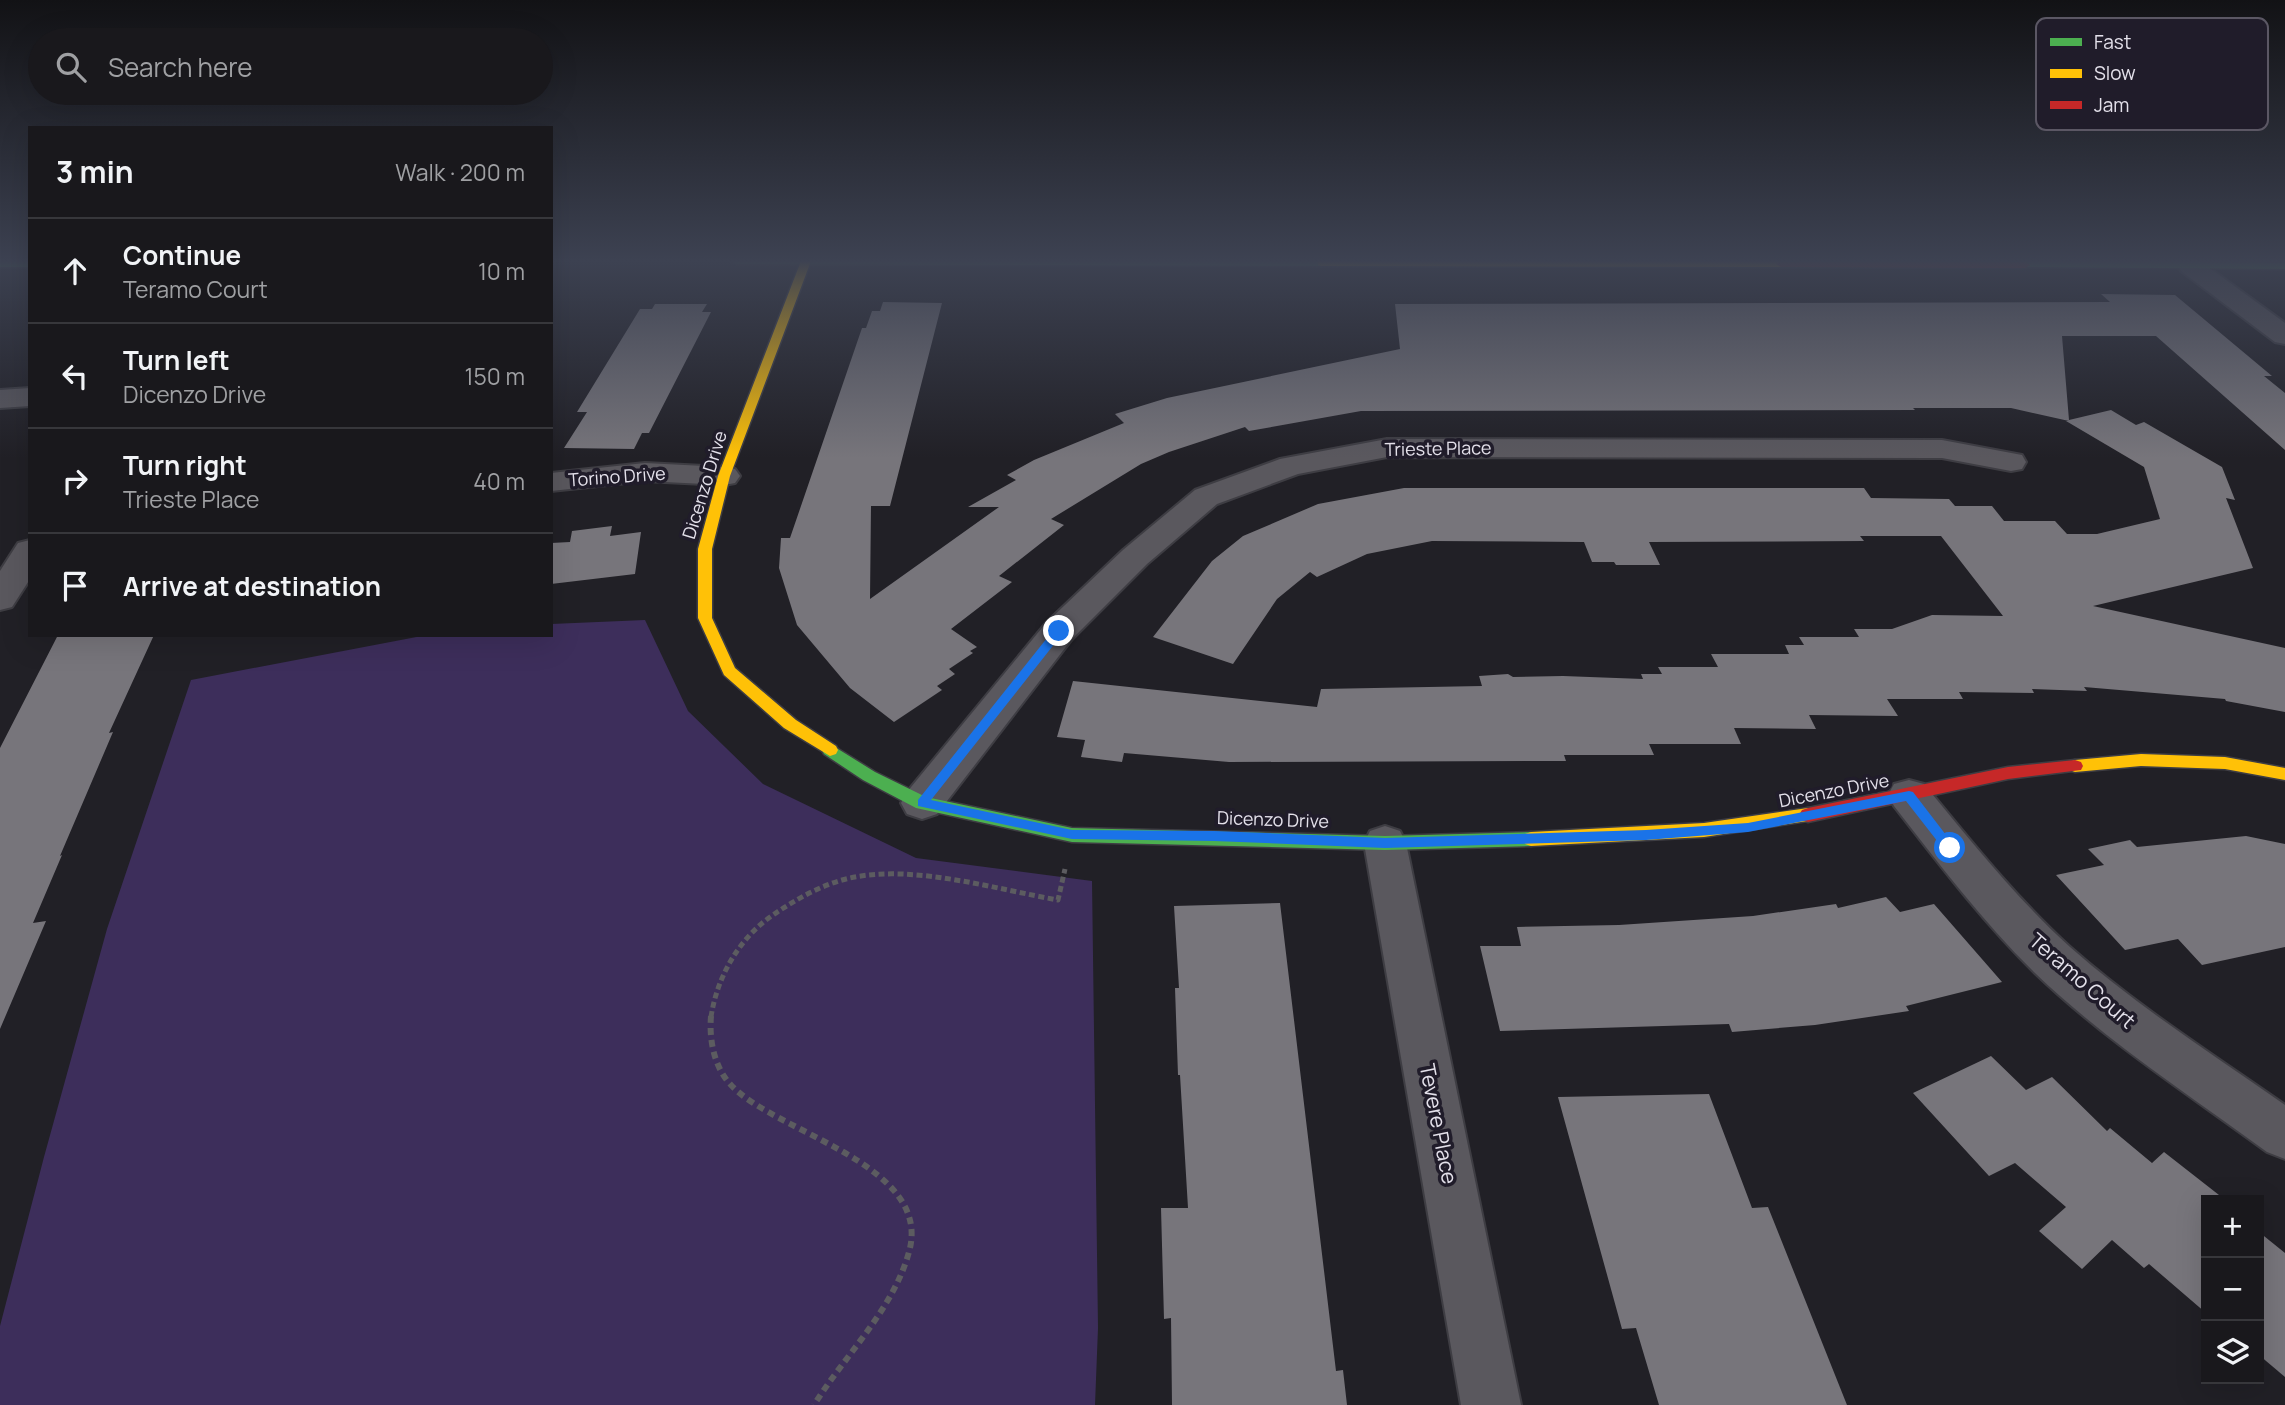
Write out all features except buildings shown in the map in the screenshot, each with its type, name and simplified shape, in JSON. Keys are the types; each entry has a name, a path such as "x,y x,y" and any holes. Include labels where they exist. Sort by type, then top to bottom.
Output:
{"street":[{"name":"Dicenzo Drive","path":"781,327 724,476 705,549 705,618 729,671 790,724 869,776 922,803 1072,835 1214,836 1385,843 1646,835 1748,827 2008,773 2141,760 2225,762 2285,774"},
{"path":"0,399 28,397"},
{"name":"Trieste Place","path":"922,803 1059,631 1135,557 1206,497 1291,466 1387,448 1942,449 2011,462"},
{"name":"Torino Drive","path":"553,482 645,472 724,476"},
{"name":"Teramo Court","path":"1909,795 1980,885 2052,959 2144,1035 2285,1135"},
{"name":"Tevere Place","path":"1385,843 1491,1405"}],"path":[{"path":"814,1405 890,1299 909,1252 912,1226 902,1201 876,1173 743,1097 722,1072 708,1031 718,985 747,937 801,895 853,877 909,876 1058,901 1072,835"}],"shaded area":[{"path":"645,620 688,711 763,784 916,858 1092,881 1098,1328 1095,1405 0,1405 0,1326 44,1157 107,929 191,680 417,637 553,637 553,624"}],"traffic: fast":[{"path":"830,750 869,776 922,803 1072,835 1385,843 1531,839"}],"traffic: slow":[{"path":"781,327 724,476 705,549 705,618 729,671 790,724 830,750"},
{"path":"2075,766 2141,760 2225,763 2285,774"},
{"path":"1531,839 1704,830 1808,815"}],"traffic: jam":[{"path":"1808,815 2008,773 2075,766"}],"route":[{"path":"1059,631 922,803 1072,835 1214,836 1385,843 1646,835 1748,827 1909,795 1950,848"}]}
